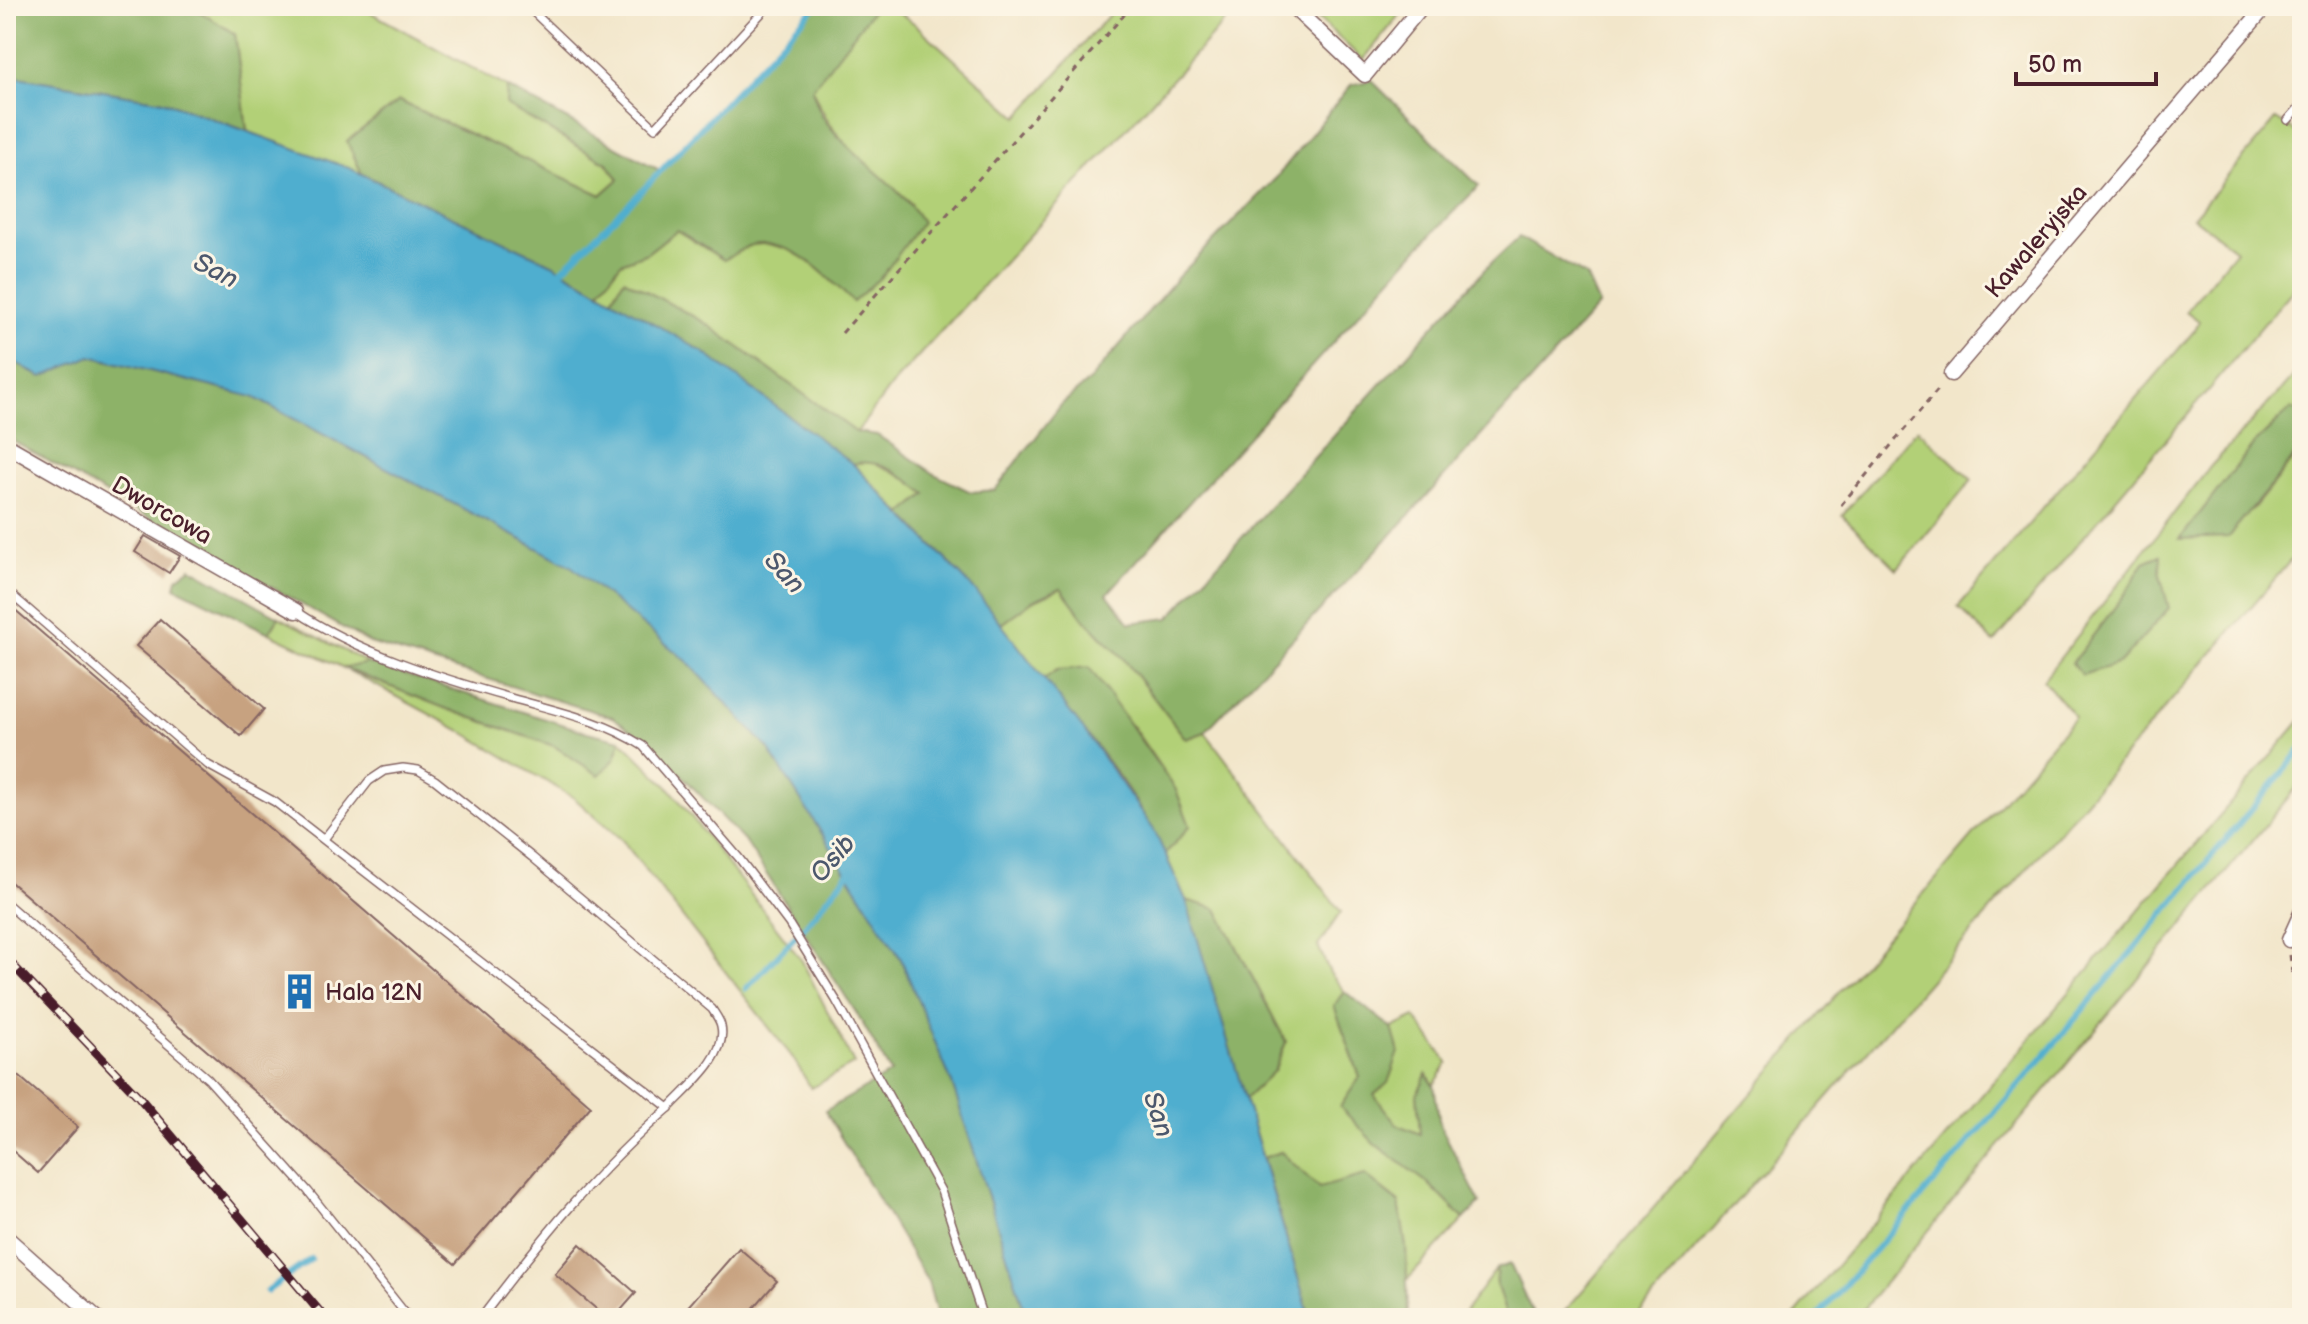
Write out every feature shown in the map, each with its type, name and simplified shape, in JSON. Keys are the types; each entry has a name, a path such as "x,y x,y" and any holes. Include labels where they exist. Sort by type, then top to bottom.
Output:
{"street":[{"path":"1292,6 1365,75 1422,6"},
{"name":"Kawaleryjska","path":"1951,374 2266,6"},
{"name":"Dworcowa","path":"6,445 296,611"},
{"path":"2289,940 2302,911"},
{"path":"6,1237 97,1318"}],"lane":[{"path":"527,6 655,128 768,6"},
{"path":"2288,120 2302,104"},
{"path":"6,590 208,765 275,802 669,1108"},
{"path":"296,611 363,649 623,733 643,746 692,800 802,944 902,1116 941,1191 983,1318"},
{"path":"324,839 369,781 384,771 403,768 418,770 532,857 712,1009 721,1025 721,1040 714,1058 669,1108 583,1190 507,1281 481,1318"},
{"path":"6,903 208,1079 308,1191 409,1318"}],"path":[{"path":"842,333 1132,6"},
{"path":"1841,505 1951,374"},
{"path":"2289,940 2293,978 2302,995"}],"green space":[{"path":"6,6 191,6 235,34 247,131 163,101 6,75"},
{"path":"191,6 359,6 507,87 506,105 606,163 619,179 601,195 399,101 347,141 362,174 247,131 235,34"},
{"path":"817,6 876,6 812,89 822,115 835,132 900,194 922,222 883,275 853,302 808,261 781,247 752,245 724,260 677,230 647,253 621,263 599,291 552,264 362,174 347,141 399,101 601,195 619,179 607,163 506,105 507,87 661,171"},
{"path":"876,6 890,6 915,24 1018,117 1117,6 1239,6 891,386 856,433 704,322 624,279 612,299 599,291 621,263 647,253 676,230 724,260 752,245 781,247 808,261 853,302 911,204 841,139 820,107 812,88"},
{"path":"1305,6 1407,6 1363,60"},
{"path":"1371,80 1479,186 1417,249 1107,594 1130,623 1169,618 1486,268 1519,237 1586,276 1599,305 1405,520 1205,732 1186,739 1122,657 1082,616 1061,588 1032,601 1001,624 973,588 902,514 926,494 883,466 853,464 703,352 612,299 624,279 704,322 856,432 877,435 936,475 971,492 995,490 1062,404 1089,381 1179,276 1276,178 1351,85"},
{"path":"2276,119 2302,136 2302,279 1994,643 1958,607 2195,330 2199,321 2186,311 2236,250 2193,217"},
{"path":"90,356 253,397 571,566 688,662 768,748 901,959 952,1083 1027,1318 938,1318 928,1282 825,1111 891,1073 859,1017 747,844 651,743 612,717 370,643 6,437 6,357 42,377"},
{"path":"2302,367 2302,412 2291,409 2254,444 2181,538 2253,509 2302,448 2302,547 2074,815 1635,1318 1559,1318 2075,717 2043,680 2211,466","holes":["2160,555 2160,575 2168,608 2120,663 2082,674 2072,663 2125,594 2144,562"]},
{"path":"2291,409 2302,412 2302,448 2228,537 2180,539 2254,444"},
{"path":"1917,429 1972,480 1897,569 1842,515"},
{"path":"868,460 904,476 927,494 902,514 853,464"},
{"path":"2161,555 2160,575 2169,608 2120,663 2082,675 2072,663 2125,594 2144,562"},
{"path":"191,568 279,617 269,633 175,587 177,578"},
{"path":"1061,588 1082,616 1122,657 1186,739 1205,732 1341,912 1318,946 1330,973 1345,992 1335,1006 1360,1077 1429,1184 1464,1219 1407,1280 1399,1202 1365,1176 1319,1189 1281,1152 1263,1158 1245,1099 1274,1071 1286,1042 1217,909 1186,900 1165,854 1190,826 1176,790 1133,727 1057,670 1044,679 1001,624 1032,601"},
{"path":"279,617 368,663 346,669 269,633"},
{"path":"368,663 621,740 615,759 599,775 554,746 447,709 344,668"},
{"path":"1089,667 1176,790 1190,826 1165,854 1125,786 1044,679 1057,670"},
{"path":"348,670 554,746 599,775 615,759 621,740 671,790 802,961 854,1064 811,1088 793,1058 622,840 574,798 463,732"},
{"path":"2302,719 2302,781 1856,1318 1792,1318"},
{"path":"1186,900 1217,909 1286,1042 1274,1071 1245,1099"},
{"path":"1345,992 1392,1028 1399,1052 1388,1083 1374,1095 1396,1124 1420,1134 1417,1095 1426,1074 1434,1085 1440,1125 1480,1203 1464,1219 1429,1184 1375,1144 1340,1107 1360,1077 1334,1006"},
{"path":"1415,1017 1448,1063 1434,1085 1427,1074 1420,1135 1396,1124 1374,1095 1388,1080 1395,1064 1396,1047 1392,1028"},
{"path":"1281,1152 1319,1188 1365,1175 1399,1203 1406,1247 1408,1318 1310,1318 1263,1158"},
{"path":"1510,1264 1535,1318 1507,1318 1497,1286 1496,1269"},
{"path":"1496,1269 1497,1286 1507,1318 1460,1318"}],"water":[{"name":"San","path":"6,75 163,101 349,168 552,264 703,352 853,464 973,588 1084,730 1154,830 1186,900 1310,1318 1027,1318 952,1083 901,959 768,748 688,662 571,566 253,397 91,356 42,377 6,357"}],"building":[{"path":"145,536 180,556 169,573 135,552"},
{"name":"Hala 12N","path":"6,602 591,1106 455,1264 6,878"},
{"path":"160,619 264,709 241,736 136,646"},
{"path":"6,1065 78,1127 38,1173 6,1145"},
{"path":"580,1244 636,1293 614,1318 607,1318 555,1274"},
{"path":"739,1248 777,1281 745,1318 678,1318"}],"waterway":[{"path":"558,274 636,197 816,6"},
{"path":"1816,1318 2044,1056 2302,749"},
{"name":"Osib","path":"746,989 805,926 852,869"},
{"name":"Osib","path":"267,1291 311,1259"}],"railway":[{"path":"6,958 139,1097 325,1318"}],"place":[{"name":"Hala 12N","path":"299,992"}]}
